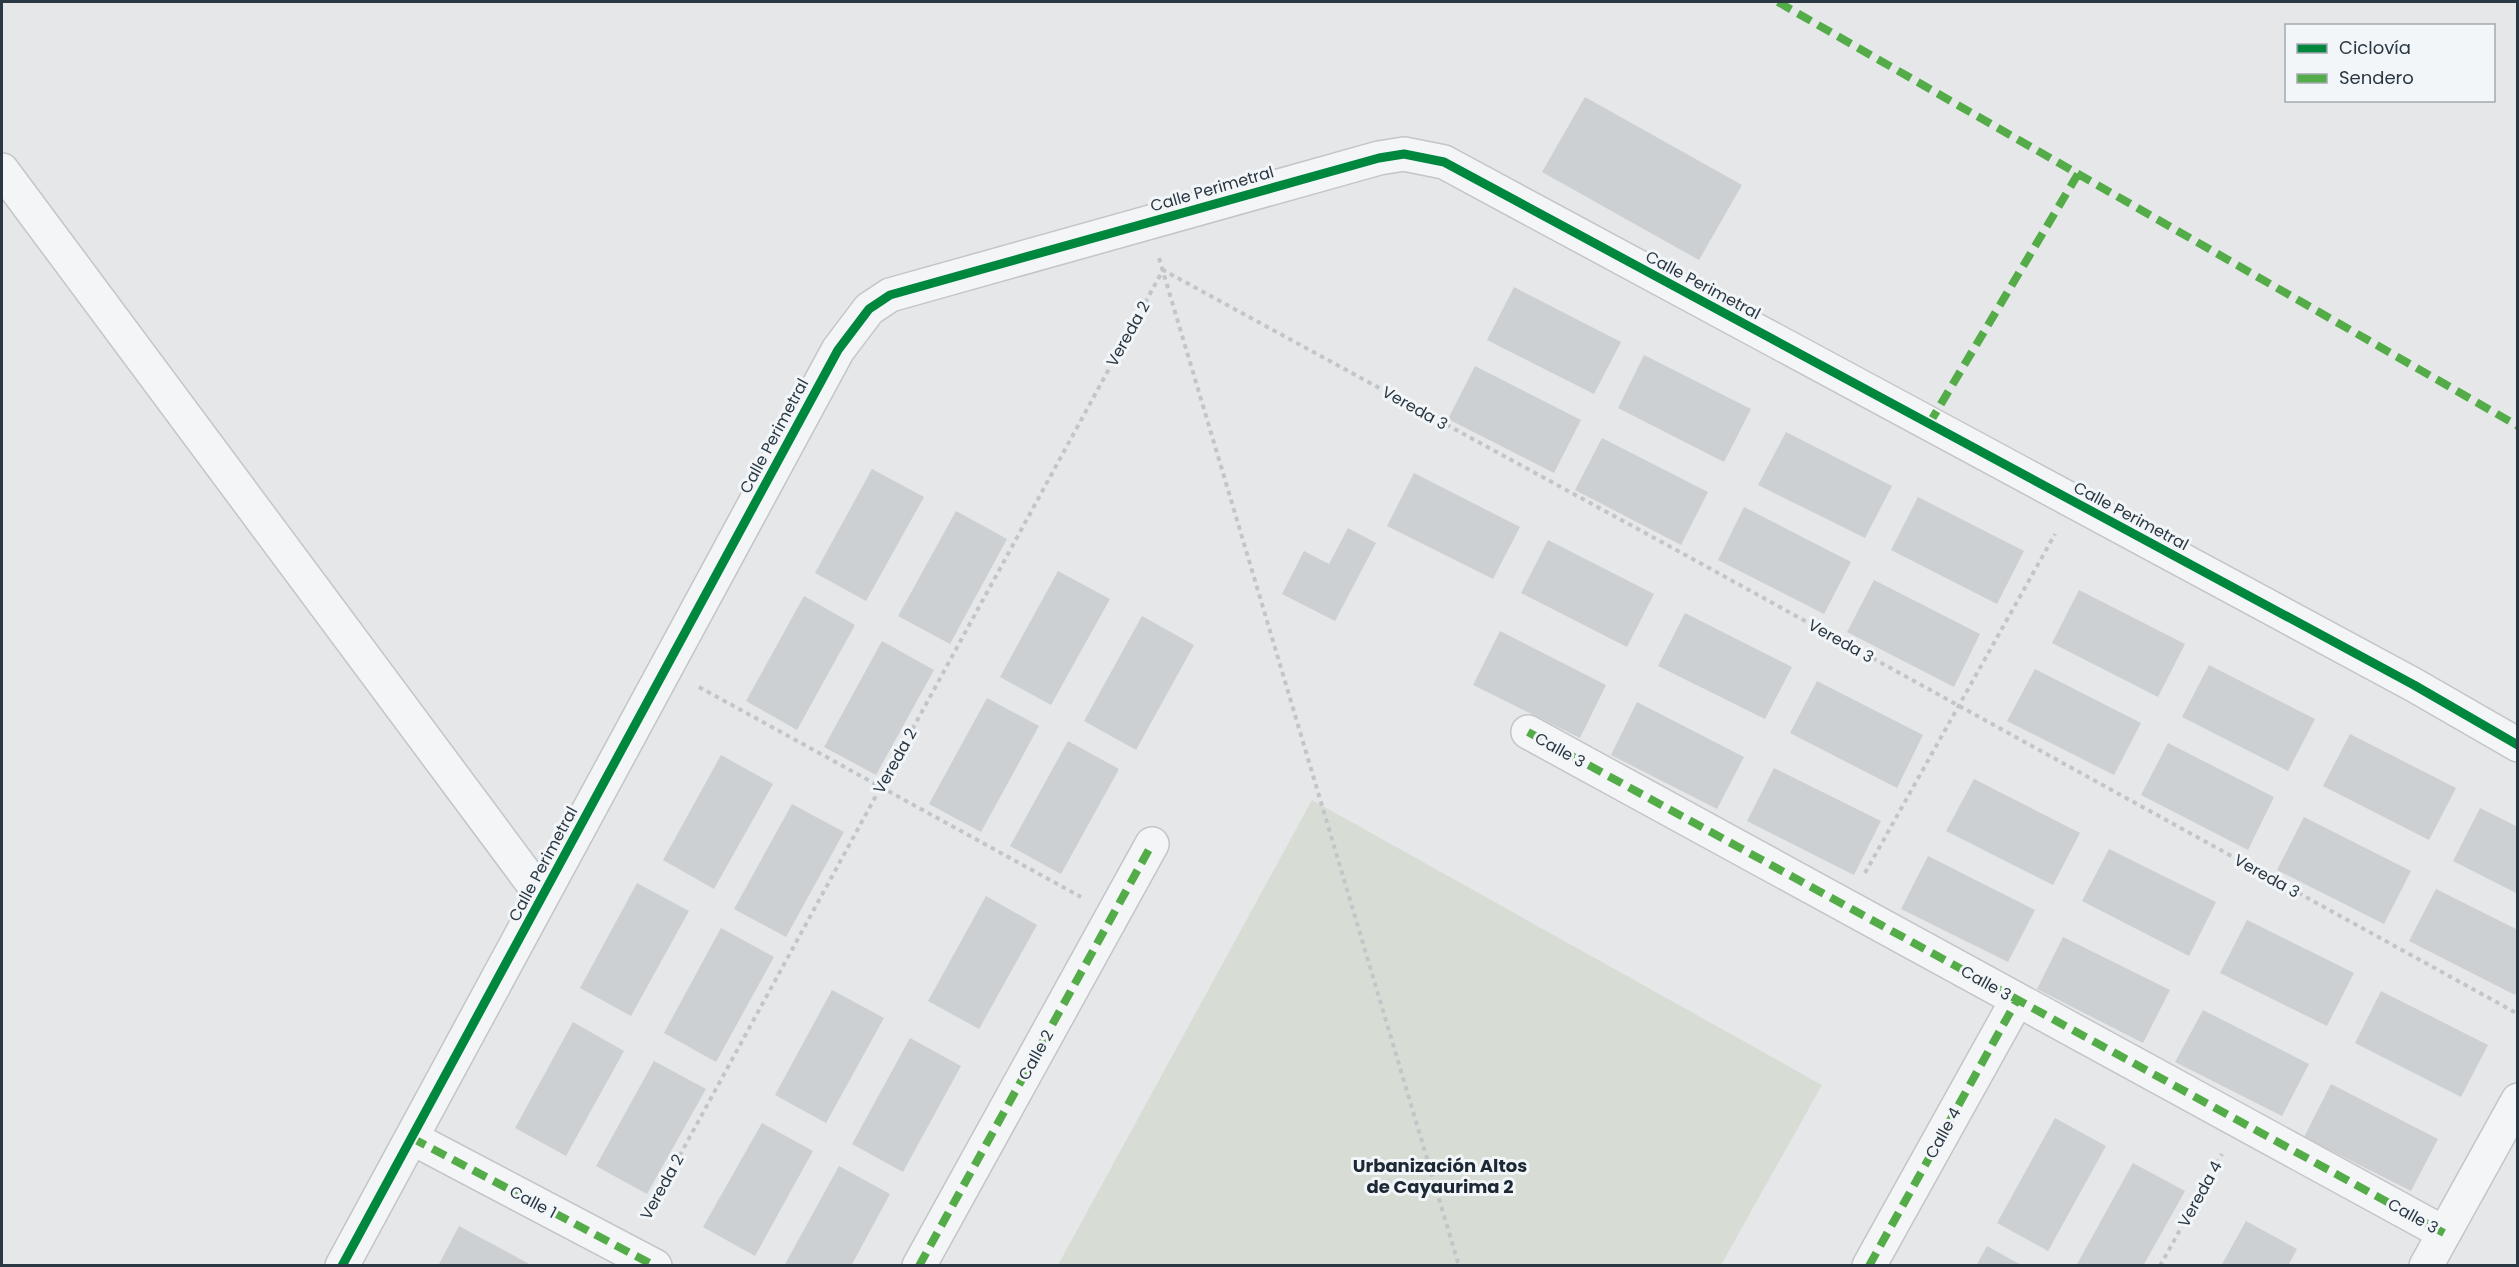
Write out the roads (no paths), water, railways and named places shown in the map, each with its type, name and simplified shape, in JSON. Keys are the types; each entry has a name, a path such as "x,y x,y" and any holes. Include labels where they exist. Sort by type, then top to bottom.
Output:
{"street":[{"name":"Calle Perimetral","path":"342,1266 838,350 869,309 890,295 1379,158 1404,154 1444,162 2414,685 2517,745"},
{"path":"2,170 542,896"},
{"name":"Calle 3","path":"1528,732 2444,1233"},
{"name":"Calle 2","path":"919,1266 1152,844"},
{"name":"Calle 4","path":"1869,1266 2017,1000"},
{"path":"2426,1266 2517,1100"},
{"name":"Calle 1","path":"412,1138 641,1258"}],"district":[{"name":"Urbanización Altos de Cayaurima 2","path":"1440,1175"}]}
